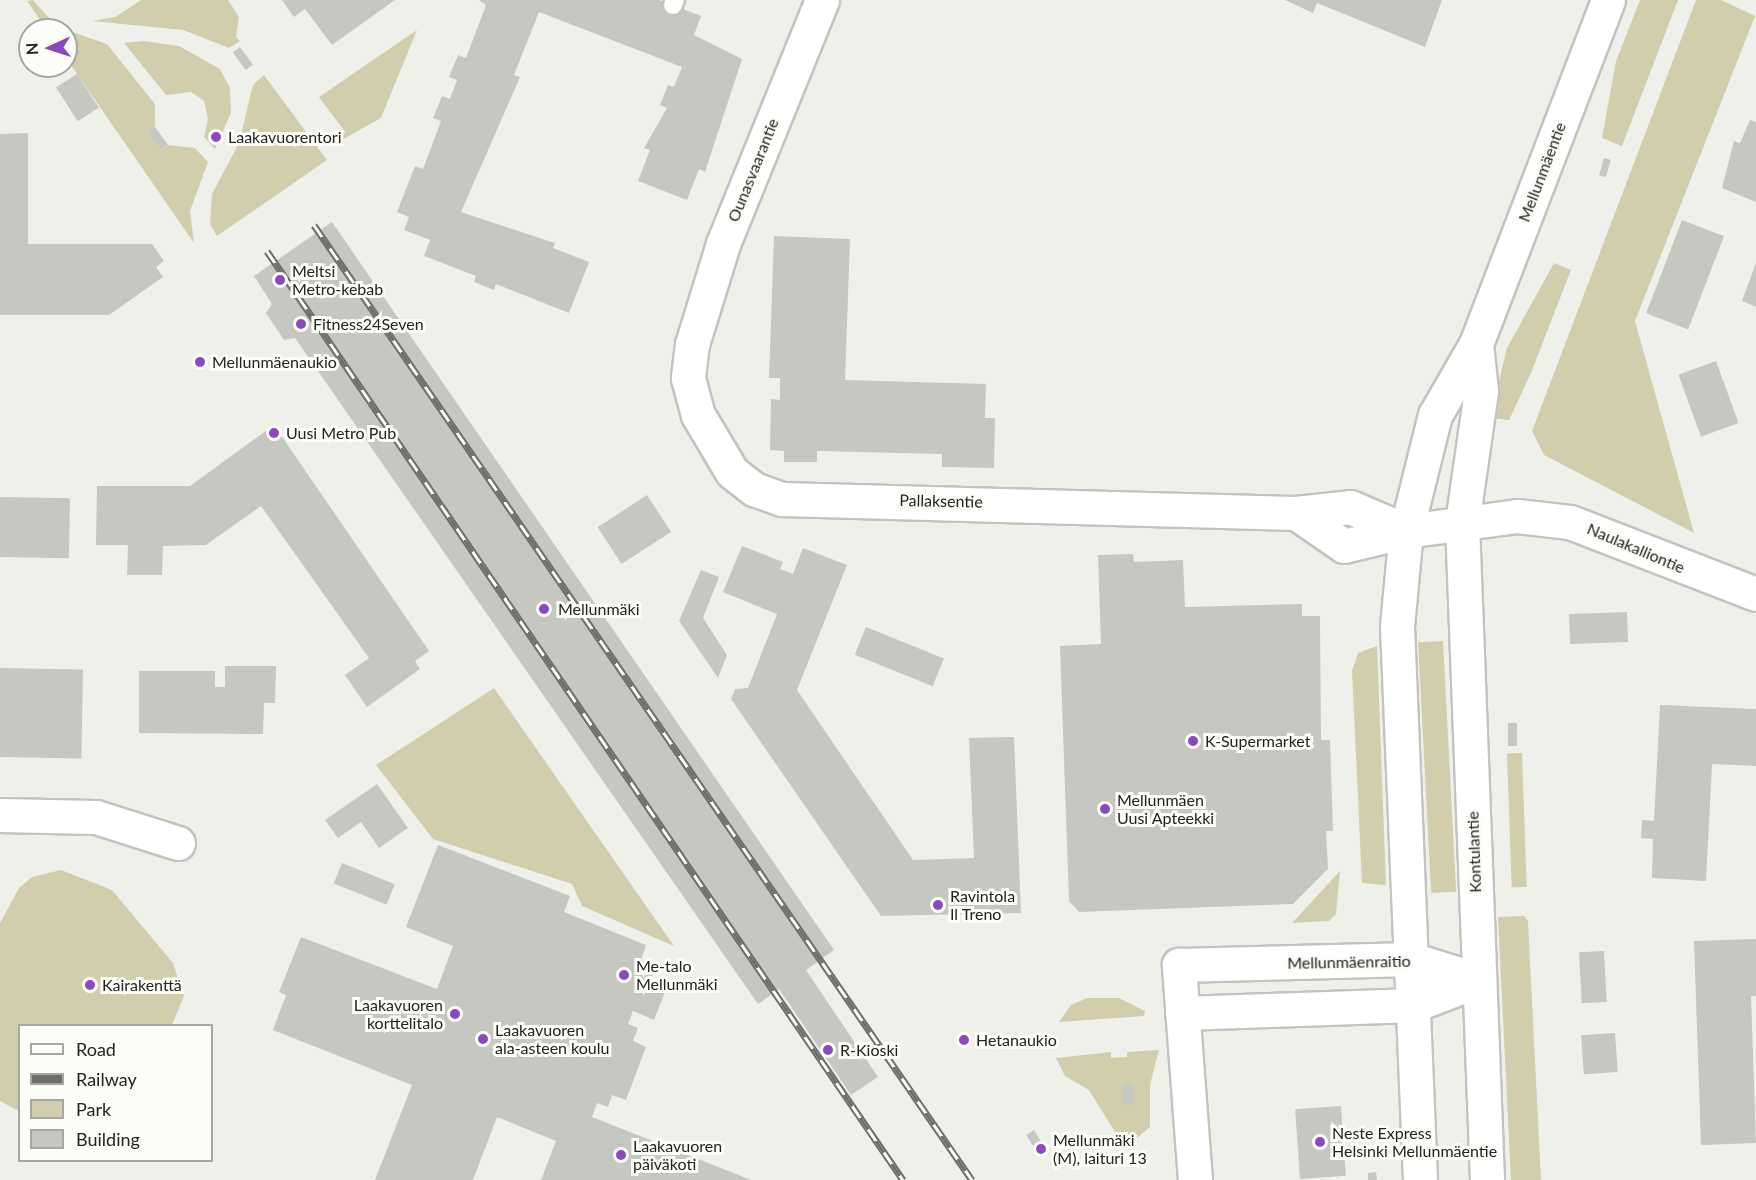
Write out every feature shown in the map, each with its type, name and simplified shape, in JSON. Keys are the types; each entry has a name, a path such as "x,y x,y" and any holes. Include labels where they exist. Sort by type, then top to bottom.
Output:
{"street":[{"name":"Ounasvaarantie","path":"692,344 723,244 822,0"},
{"name":"Mellunmäentie","path":"1406,531 1435,415 1447,386 1476,344 1608,0"},
{"name":"Pallaksentie","path":"692,344 688,378 713,448 754,489 782,499 1296,513 1350,507 1406,531"},
{"name":"Mellunmäentie","path":"1462,523 1481,391 1476,344"},
{"name":"Naulakalliontie","path":"1406,531 1517,516 1570,522 1756,594"},
{"name":"Kontulantie","path":"1462,523 1487,1180"},
{"path":"1406,531 1397,626 1420,1180"},
{"path":"0,815 96,817 178,843"},
{"name":"Mellunmäenraitio","path":"1195,1180 1179,965 1411,959 1479,980"},
{"path":"1182,1012 1414,1005 1479,980"}],"green space":[{"path":"33,0 50,18 39,18 27,1"},
{"path":"141,0 228,0 239,17 236,37 240,41 229,48 183,30 92,21 115,17"},
{"path":"1640,0 1678,0 1622,146 1602,138 1616,61"},
{"path":"1696,0 1721,0 1755,16 1635,321 1694,533 1544,455 1532,431"},
{"path":"417,30 381,118 340,141 345,132 319,97"},
{"path":"78,34 107,44 155,104 155,127 148,133 161,150 168,145 195,148 208,162 190,211 194,243 78,75"},
{"path":"143,41 179,46 220,69 230,88 231,113 215,149 204,137 208,119 204,101 191,92 166,95 124,43"},
{"path":"264,75 327,160 217,236 210,224 212,194 239,143 253,85"},
{"path":"1554,263 1571,270 1531,373 1509,420 1490,418 1507,348"},
{"path":"1443,641 1456,892 1431,893 1418,642"},
{"path":"1377,646 1386,885 1362,883 1352,671 1358,653"},
{"path":"494,688 674,946 582,906 572,884 433,839 376,765"},
{"path":"1522,753 1527,887 1512,887 1507,754"},
{"name":"Kairakenttä","path":"61,870 112,890 173,963 184,996 172,1024 18,1024 18,1110 0,1101 0,923 19,888 32,877"},
{"path":"1340,871 1336,914 1329,921 1292,923"},
{"path":"1524,916 1528,921 1541,1180 1511,1180 1498,917"},
{"path":"1087,998 1119,998 1145,1011 1144,1016 1059,1022 1071,1005"},
{"path":"1159,1050 1150,1085 1150,1127 1137,1138 1115,1132 1089,1090 1065,1076 1056,1058 1111,1052 1111,1058 1127,1057 1127,1052"}],"building":[{"path":"282,0 395,0 332,45 305,9 294,17"},
{"path":"479,0 659,0 701,16 694,35 742,59 705,172 699,169 687,200 638,181 650,150 644,148 667,108 660,105 668,85 674,87 682,67 539,12 514,75 520,77 461,212 555,243 553,248 589,262 569,313 496,284 494,290 474,282 476,276 424,256 430,240 404,230 409,217 397,212 415,166 423,169 441,121 433,118 442,96 450,99 457,80 449,77 458,55 466,58 486,5"},
{"path":"1285,0 1442,0 1425,47 1317,3 1313,13"},
{"path":"240,47 253,65 246,70 233,52"},
{"path":"78,76 99,108 78,121 56,88 71,78 78,78"},
{"path":"1750,120 1756,122 1756,202 1722,188 1734,141 1740,143"},
{"path":"155,127 168,145 161,150 148,132"},
{"path":"28,133 28,244 152,244 164,261 156,267 163,277 109,315 0,315 0,134"},
{"path":"1604,158 1611,160 1606,177 1599,175"},
{"path":"1682,220 1724,236 1688,329 1646,313"},
{"path":"332,222 834,950 806,970 878,1077 851,1095 779,989 758,1004 295,338 284,340 266,313 272,304 254,276"},
{"path":"774,236 850,239 845,380 986,384 985,418 995,418 994,468 942,467 942,454 817,451 817,462 784,462 784,451 770,450 771,399 780,400 780,378 769,378"},
{"path":"1756,263 1756,307 1742,301"},
{"path":"1716,361 1739,423 1701,437 1678,375"},
{"path":"274,425 429,651 415,661 420,669 367,707 345,675 369,658 261,506 206,545 163,546 162,575 127,575 128,545 96,545 97,486 190,486"},
{"path":"647,495 671,532 621,564 598,527"},
{"path":"0,497 70,498 69,558 0,557"},
{"path":"742,546 783,562 780,569 793,574 803,548 847,565 797,690 913,860 974,858 969,738 1014,737 1021,913 881,916 731,699 735,689 748,688 777,614 723,592"},
{"path":"1133,554 1134,562 1183,560 1185,607 1302,604 1302,616 1320,616 1321,740 1330,740 1333,831 1326,831 1328,869 1293,904 1079,912 1069,901 1060,646 1101,644 1098,555"},
{"path":"701,570 719,577 703,618 727,655 718,678 679,621"},
{"path":"1627,612 1628,642 1570,644 1569,614"},
{"path":"866,627 944,658 933,686 855,655"},
{"path":"225,666 276,666 275,703 264,703 263,734 139,733 139,671 215,671 215,687 225,687"},
{"path":"0,668 83,669 81,758 0,757"},
{"path":"1660,705 1756,709 1756,766 1712,764 1706,881 1652,878 1653,839 1641,838 1642,820 1654,821"},
{"path":"1508,723 1517,723 1517,746 1508,746"},
{"path":"377,784 408,828 379,848 361,822 338,838 325,820"},
{"name":"Laakavuoren korttelitalo","path":"438,845 570,896 564,912 646,945 641,960 656,966 651,981 667,987 654,1020 633,1011 628,1024 638,1028 633,1041 646,1047 626,1100 612,1095 608,1107 597,1103 592,1117 751,1180 541,1180 556,1141 497,1117 473,1180 375,1180 412,1085 273,1030 286,995 279,992 301,937 437,989 453,946 406,927"},
{"path":"342,863 395,884 387,905 334,883"},
{"path":"1756,939 1756,996 1751,996 1756,1143 1701,1145 1694,941"},
{"path":"1604,951 1607,1002 1582,1003 1579,952"},
{"path":"1615,1033 1618,1072 1584,1074 1581,1035"},
{"path":"1122,1084 1134,1084 1134,1105 1122,1105"},
{"name":"Neste Express Helsinki Mellunmäentie","path":"1341,1106 1346,1176 1300,1179 1295,1109"},
{"path":"1034,1130 1046,1150 1038,1154 1026,1135"},
{"path":"1376,1172 1377,1180 1368,1180 1368,1173"}],"railway":[{"path":"314,225 972,1180"},
{"path":"267,251 903,1180"}],"place":[{"name":"Laakavuorentori","path":"216,137"},
{"name":"Meltsi Metro-kebab","path":"280,280"},
{"name":"Fitness24Seven","path":"301,324"},
{"name":"Mellunmäenaukio","path":"200,362"},
{"name":"Uusi Metro Pub","path":"274,433"},
{"name":"Mellunmäki","path":"544,609"},
{"name":"K-Supermarket","path":"1193,741"},
{"name":"Mellunmäen Uusi Apteekki","path":"1105,809"},
{"name":"Ravintola Il Treno","path":"938,905"},
{"name":"Me-talo Mellunmäki","path":"624,975"},
{"name":"Kairakenttä","path":"90,985"},
{"name":"Laakavuoren korttelitalo","path":"455,1014"},
{"name":"Laakavuoren ala-asteen koulu","path":"483,1039"},
{"name":"Hetanaukio","path":"964,1040"},
{"name":"R-Kioski","path":"828,1050"},
{"name":"Neste Express Helsinki Mellunmäentie","path":"1320,1142"},
{"name":"Mellunmäki (M), laituri 13","path":"1041,1149"},
{"name":"Laakavuoren päiväkoti","path":"621,1155"}]}
